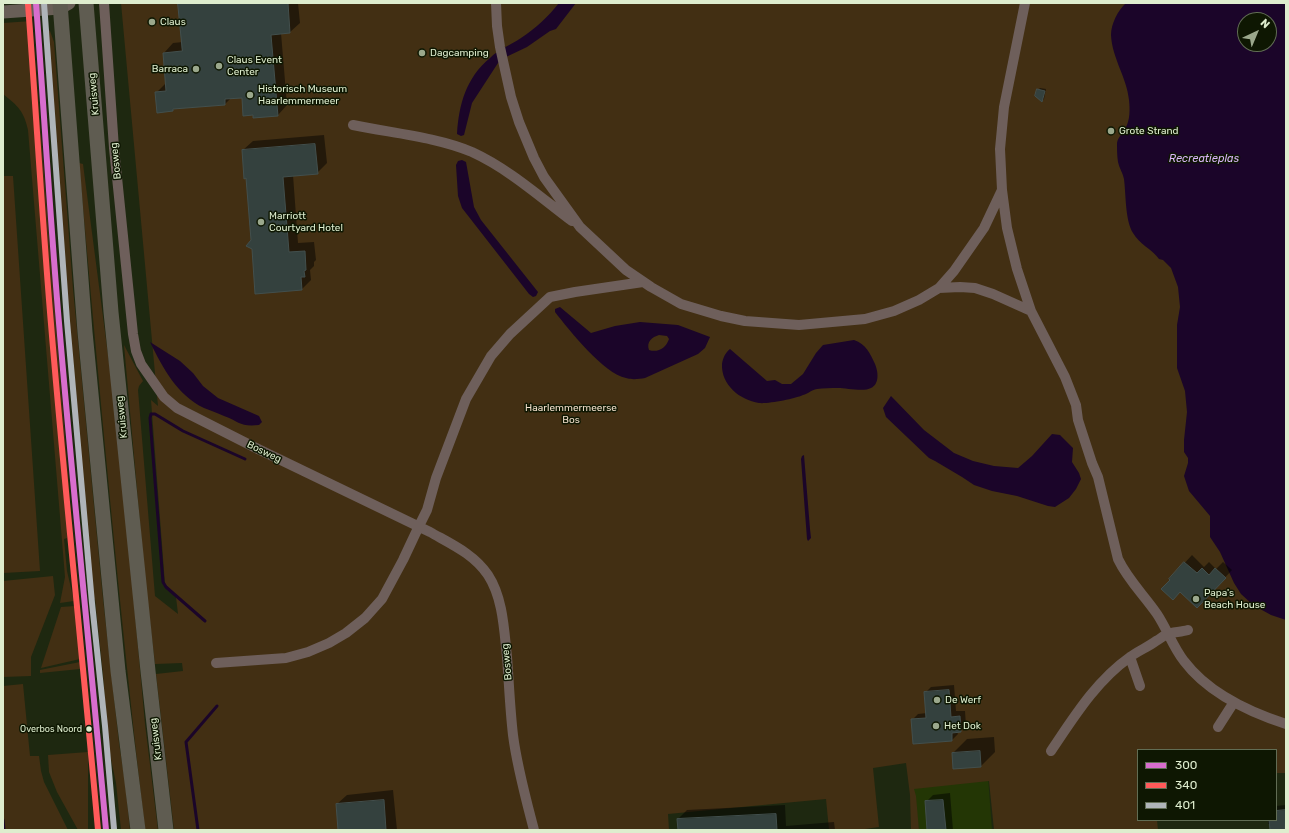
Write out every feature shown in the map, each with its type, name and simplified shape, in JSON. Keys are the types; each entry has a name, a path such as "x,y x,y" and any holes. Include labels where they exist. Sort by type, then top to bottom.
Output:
{"highway":[{"name":"Kruisweg","path":"86,3 112,320 166,830"},
{"path":"63,5 86,340 118,671 138,830"}],"main road":[{"path":"3,12 63,5"}],"street":[{"name":"Bosweg","path":"104,3 114,148 133,334 136,351 141,364 164,397 177,408 258,449 419,526 454,545 474,559 488,575 499,600 504,628 513,736 518,764 534,830"},
{"path":"496,3 500,48 511,97 519,122 534,158 544,177 580,227"},
{"path":"1025,3 1004,108 1000,149 1002,190 1007,228 1017,269 1031,311 1065,377 1076,405 1078,420 1098,477 1118,559 1124,571 1157,615 1184,661 1200,679 1234,702 1265,717 1286,724"},
{"path":"353,125 448,144 471,152 487,160 516,178 580,227 626,270 642,282 681,304 721,316 745,321 798,325 865,319 894,311 919,300 939,288 954,271 984,228 1002,190"},
{"path":"216,663 286,658 308,652 329,643 346,633 365,618 382,599 403,560 427,510 436,478 466,399 491,356 510,334 550,297 642,282"},
{"path":"939,288 975,288 993,294 1031,311"},
{"path":"1051,752 1081,707 1108,676 1130,657 1168,634 1188,630"},
{"path":"1130,657 1140,686"},
{"path":"1218,728 1234,702"}],"shaded area":[{"path":"986,750 992,830 919,830 908,752"}],"green space":[{"name":"Haarlemmermeerse Bos","path":"121,3 1286,3 1286,773 1277,773 1277,749 1137,749 1137,821 1157,821 1158,830 994,830 989,781 914,789 919,830 911,830 910,795 906,763 873,768 879,827 858,830 829,830 826,799 668,814 669,830 174,830 156,674 183,671 182,663 155,664 146,589 124,345 143,381 138,390 155,596 178,614 176,597 165,584 151,400 158,406"},
{"path":"32,21 70,500 67,538 64,539 67,571 74,601 60,603 65,577 28,130 25,118 20,109 3,94 3,23"},
{"path":"44,26 50,31 54,42 73,289 103,599 130,830 121,830 116,783 108,745 103,674 95,599 90,599 68,355"},
{"path":"79,163 83,164 119,439 145,724 158,830 145,830 118,580"},
{"path":"3,176 13,176 40,571 3,573"},
{"path":"53,576 55,595 31,657 31,676 3,677 3,581"},
{"path":"75,606 80,659 41,668 61,607"},
{"path":"80,662 80,669 40,673 40,670"},
{"path":"23,684 30,756 39,756 44,782 68,830 5,830 3,810 3,686"},
{"path":"88,752 88,830 78,830 57,792 49,772 48,755"}],"water":[{"path":"559,3 576,3 556,29 550,31 527,47 506,57 498,63 472,103 464,135 461,136 457,134 465,92 475,74 494,55 537,26"},
{"name":"Recreatieplas","path":"1126,3 1286,3 1286,620 1271,615 1253,605 1241,594 1234,583 1220,552 1210,537 1210,516 1189,491 1184,476 1188,463 1188,458 1184,452 1187,412 1185,391 1177,368 1177,325 1180,307 1178,287 1171,268 1139,240 1130,228 1127,214 1124,179 1118,160 1117,143 1127,124 1130,107 1128,92 1112,43 1111,31 1118,13"},
{"path":"462,160 466,162 474,207 481,220 538,292 536,296 533,297 529,294 462,208 458,196 456,165 458,161"},
{"path":"560,307 591,333 615,326 640,322 678,325 710,337 705,348 698,354 645,378 628,379 617,375 598,360 569,329 555,312 555,309","holes":["659,335 667,336 669,339 664,347 656,351 649,350 649,342 654,337"]},
{"path":"854,340 862,344 867,349 876,367 876,384 868,389 819,389 787,400 759,403 745,399 733,390 728,385 723,372 723,360 730,349 767,381 775,380 782,384 791,384 803,374 816,353 823,345"},
{"path":"150,342 180,361 193,373 203,386 218,398 259,416 262,422 259,425 240,424 194,402 178,388 172,380"},
{"path":"891,396 924,430 954,453 973,461 994,466 1018,468 1032,456 1052,434 1060,435 1073,448 1072,462 1081,479 1069,498 1055,507 974,485 929,458 886,417 883,408"},
{"path":"804,455 811,538 808,541 801,459"}],"building":[{"name":"Claus Event Center","path":"178,3 288,3 290,33 271,35 278,116 253,118 253,115 243,116 242,98 225,99 225,105 173,109 173,111 157,113 155,92 166,91 163,53 182,51"},
{"path":"1037,89 1045,91 1042,102 1035,96"},
{"path":"315,144 318,174 283,177 289,252 305,251 306,270 304,271 305,277 301,277 302,290 255,294 252,249 246,246 251,240 242,150"},
{"path":"1184,562 1197,573 1202,568 1209,575 1215,568 1226,578 1197,608 1180,592 1173,600 1161,589"},
{"name":"Het Dok","path":"949,690 951,717 960,716 961,732 952,733 952,741 913,744 911,719 926,718 924,692"},
{"path":"980,751 981,767 953,769 952,753"},
{"path":"384,800 386,830 338,830 336,804"},
{"path":"943,800 946,830 927,830 925,801"},
{"path":"1286,810 1285,830 1270,830 1269,821 1277,821 1277,811"},
{"path":"776,814 777,830 678,830 677,819"}],"waterway":[{"path":"205,621 166,587 163,582 150,418 151,414 155,414 183,431 245,459"},
{"path":"198,830 186,742 217,706"},
{"path":"3,820 4,830"}],"transit line":[{"name":"300","path":"36,3 59,323 106,830"},
{"name":"401","path":"44,3 67,321 114,829"},
{"name":"340","path":"28,4 51,324 98,830"}],"place":[{"name":"Claus","path":"152,22"},
{"name":"Dagcamping","path":"422,53"},
{"name":"Claus Event Center","path":"219,66"},
{"name":"Barraca","path":"196,69"},
{"name":"Historisch Museum Haarlemmermeer","path":"250,95"},
{"name":"Grote Strand","path":"1111,131"},
{"name":"Marriott Courtyard Hotel","path":"261,222"},
{"name":"Papa's Beach House","path":"1196,599"},
{"name":"De Werf","path":"937,700"},
{"name":"Het Dok","path":"936,726"},
{"name":"Overbos Noord","path":"89,729"}]}
